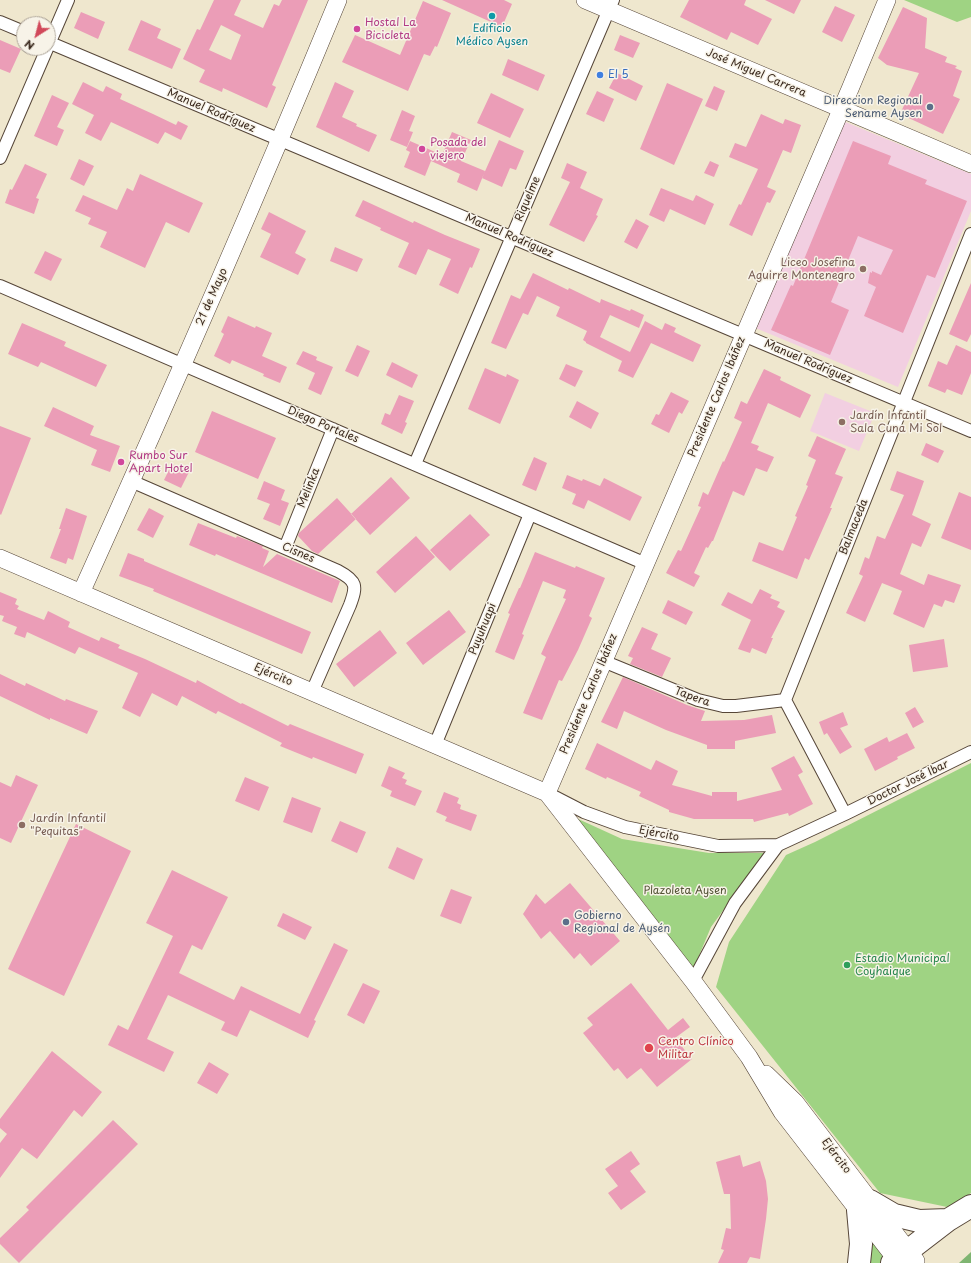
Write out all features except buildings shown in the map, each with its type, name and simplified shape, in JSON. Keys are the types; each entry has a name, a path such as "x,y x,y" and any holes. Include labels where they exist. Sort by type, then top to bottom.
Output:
{"highway":[{"path":"859,1263 864,1206 919,1221 948,1220"},
{"path":"904,1260 948,1220 971,1206"},
{"path":"904,1260 956,1228 971,1211"}],"street":[{"path":"56,27 68,0"},
{"name":"21 de Mayo","path":"81,593 281,140 338,0"},
{"name":"José Miguel Carrera","path":"585,0 611,5 841,110 971,164"},
{"name":"Presidente Carlos Ibáñez","path":"547,793 887,0"},
{"name":"Riquelme","path":"415,464 611,5"},
{"path":"0,22 16,29"},
{"name":"Manuel Rodríguez","path":"56,45 971,431"},
{"path":"0,158 43,56"},
{"name":"Balmaceda","path":"785,700 971,234"},
{"name":"Diego Portales","path":"0,286 646,564"},
{"name":"Melinka","path":"285,548 333,429"},
{"name":"Cisnes","path":"131,481 348,576 355,585 354,594 312,692"},
{"name":"Puyuhuapi","path":"435,745 530,514"},
{"name":"Ejército","path":"0,558 547,793 584,812 625,827 718,846 778,844 845,814"},
{"name":"Tapera","path":"603,661 698,700 712,704 736,706 785,700"},
{"path":"785,700 845,814"},
{"name":"Doctor José Ibar","path":"845,814 971,752"},
{"name":"Ejército","path":"547,793 693,981 749,1057 795,1102 864,1206 904,1260"},
{"name":"Ejército","path":"693,981 735,903 778,844"}],"shaded area":[{"name":"Liceo Josefina Aguirre Montenegro","path":"843,121 971,174 971,211 898,387 753,327"},
{"name":"Jardín Infantil Sala Cuna Mi Sol","path":"825,393 875,413 859,451 810,431"}],"green space":[{"path":"904,0 971,0 971,17 957,22"},
{"name":"Estadio Municipal Coyhaique","path":"971,763 971,1193 952,1208 880,1193 716,987 729,942 786,855 815,842"},
{"name":"Plazoleta Aysen","path":"576,818 622,839 709,853 765,853 711,927 693,970"},
{"path":"867,1228 889,1257 882,1263 865,1263"},
{"path":"971,1252 971,1263 959,1263"}],"place":[{"name":"Edificio Médico Aysen","path":"492,16"},
{"name":"Hostal La Bicicleta","path":"357,29"},
{"name":"El 5","path":"600,75"},
{"name":"Direccion Regional Sename Aysen","path":"930,107"},
{"name":"Posada del viejero","path":"422,149"},
{"name":"Liceo Josefina Aguirre Montenegro","path":"863,269"},
{"name":"Jardín Infantil Sala Cuna Mi Sol","path":"842,422"},
{"name":"Rumbo Sur Apart Hotel","path":"121,462"},
{"name":"Jardín Infantil \"Pequitas\"","path":"22,825"},
{"name":"Gobierno Regional de Aysén","path":"566,922"},
{"name":"Estadio Municipal Coyhaique","path":"847,965"},
{"name":"Centro Clínico Militar","path":"649,1048"}]}
